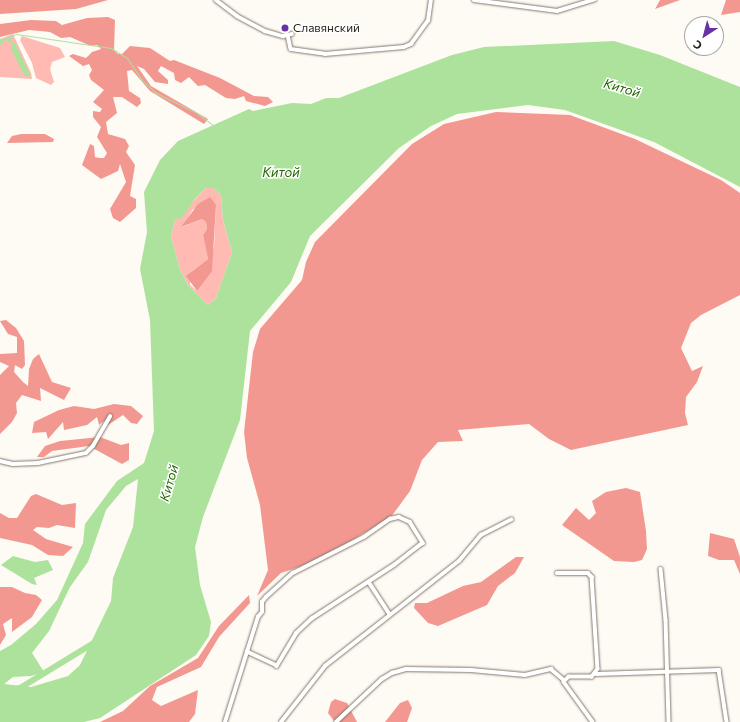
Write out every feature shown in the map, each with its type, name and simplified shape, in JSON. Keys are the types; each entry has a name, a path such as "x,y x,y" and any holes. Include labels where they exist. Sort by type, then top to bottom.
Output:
{"street":[{"path":"216,0 236,16 265,31 288,35 291,49 325,54 382,50 411,44 428,21 432,0"},
{"path":"474,0 557,11 594,0"},
{"path":"0,462 13,464 38,463 86,452 93,446 110,416"},
{"path":"225,722 247,652 258,617 262,612 262,602 281,582 298,571 364,537 390,519 398,517 407,520 422,543 369,582 312,619 297,633 277,666 247,652"},
{"path":"281,722 323,668 389,613 459,561 481,536 511,520"},
{"path":"661,569 666,620 668,722"},
{"path":"558,573 588,573 592,577 598,662 596,674"},
{"path":"369,582 389,613"},
{"path":"336,722 382,679 392,673 406,669 471,670 525,675 551,668 564,680 565,685 593,722"},
{"path":"564,680 569,677 592,677 596,674 719,670 727,722"}],"shaded area":[{"path":"0,0 108,0 76,9 0,14"},
{"path":"660,0 680,0 655,9"},
{"path":"726,0 740,0 740,12 721,15"},
{"path":"108,17 115,20 114,50 118,54 122,54 130,46 150,48 170,61 174,60 220,78 254,96 268,97 273,102 265,106 246,101 244,96 235,99 226,98 205,85 198,86 189,77 181,83 175,80 174,73 161,66 158,71 168,80 168,84 155,82 144,69 137,66 151,86 208,119 204,124 150,91 132,70 127,71 129,91 140,98 141,103 137,107 122,97 113,97 117,113 106,122 108,134 125,139 129,146 126,152 135,165 130,196 136,199 136,208 120,222 113,218 110,209 126,182 120,164 118,171 101,179 82,165 90,144 94,146 95,157 104,158 107,153 97,137 101,127 93,117 93,111 100,112 102,109 93,102 104,90 91,80 89,75 92,70 89,64 83,66 69,56 73,54 86,58 92,52 101,49 97,45 91,46 70,37 61,38 50,32 29,30 0,37 0,24 31,20 56,21 62,25 87,18"},
{"path":"13,34 31,73 32,79 0,77 0,39"},
{"path":"22,36 60,48 65,57 52,62 50,69 54,82 51,85 36,78 32,63 20,40"},
{"path":"496,112 570,115 635,139 721,180 740,193 740,295 701,315 691,323 681,348 692,371 703,366 697,382 686,397 685,413 688,425 571,450 549,439 529,424 458,430 463,441 438,442 422,460 410,491 391,517 317,561 281,573 257,596 268,570 260,505 247,458 244,432 253,352 260,329 302,280 306,262 315,242 412,144 444,124"},
{"path":"21,134 45,134 54,139 53,142 7,143 12,136"},
{"path":"206,188 213,188 221,195 223,220 232,252 216,298 208,305 188,285 180,270 171,236 175,220","holes":["216,205 214,247 197,291 190,285 191,272 208,259 203,235 207,229 206,222 202,219 182,227 193,209"]},
{"path":"210,197 216,205 212,271 197,291 186,276 208,259 203,235 207,229 206,222 202,219 181,227 198,204"},
{"path":"6,320 16,328 24,341 25,365 22,369 15,365 14,372 23,382 28,386 29,369 33,359 39,354 52,382 71,388 64,400 40,388 41,401 22,395 16,403 17,413 12,422 0,434 0,375 9,366 0,362 0,354 17,353 17,337 8,334 0,321"},
{"path":"114,404 131,406 143,416 137,424 131,423 123,415 108,425 108,418 99,425 97,417 87,425 64,430 63,422 48,439 46,432 32,433 34,422 59,410 74,406 94,409"},
{"path":"100,437 121,445 129,443 129,460 122,464 89,446 52,451 44,457 37,457 45,446 60,441"},
{"path":"626,488 640,492 646,531 647,549 642,560 634,562 614,561 562,525 576,508 589,520 596,513 592,501 606,492"},
{"path":"36,494 62,505 76,503 75,528 57,525 49,528 37,527 33,530 46,539 73,547 63,556 48,555 32,545 0,538 0,513 9,518 17,518 31,496"},
{"path":"710,533 734,539 740,557 740,574 734,560 719,560 708,556"},
{"path":"516,557 524,557 515,573 498,586 487,605 438,626 428,623 414,608 415,603 427,603 463,586 481,582"},
{"path":"0,587 12,587 25,593 36,595 42,600 32,617 12,632 12,618 3,624 6,635 0,645"},
{"path":"249,595 250,603 219,637 201,667 157,687 152,700 161,706 198,690 195,714 189,722 100,722 123,711 150,686 198,658 219,626"},
{"path":"335,699 347,703 357,722 335,722 328,713 331,702"},
{"path":"408,700 412,708 407,722 385,722 400,703"}],"water":[{"path":"13,36 11,40 16,45 31,77 24,75 12,51 11,42 6,40 0,45 0,40"},
{"name":"Китой","path":"614,41 660,55 740,87 740,187 654,142 565,110 528,105 457,114 431,126 399,148 310,236 291,282 250,331 240,420 203,517 195,547 200,585 211,622 209,636 196,655 100,718 84,722 0,722 0,651 11,645 36,624 57,600 83,543 85,524 117,481 144,463 154,431 150,320 140,269 147,232 144,192 160,160 178,141 249,109 253,111 292,103 311,104 326,98 339,98 452,55 484,47","holes":["206,188 213,188 221,195 223,220 232,252 216,298 208,305 188,285 180,270 171,236 175,220 183,217 194,200","138,479 133,527 113,578 111,601 80,665 68,676 31,687 4,684 13,677 31,676 44,672 32,653 49,631 70,587 88,562 106,510 126,486"]},
{"path":"13,556 35,562 48,560 53,570 34,578 37,585 32,584 1,565"}],"waterway":[{"path":"9,37 16,34 111,48 127,58 141,79 156,93 197,113 213,125"},
{"name":"Китой","path":"0,693 20,688 97,641"}],"place":[{"name":"Славянский","path":"285,28"}]}
